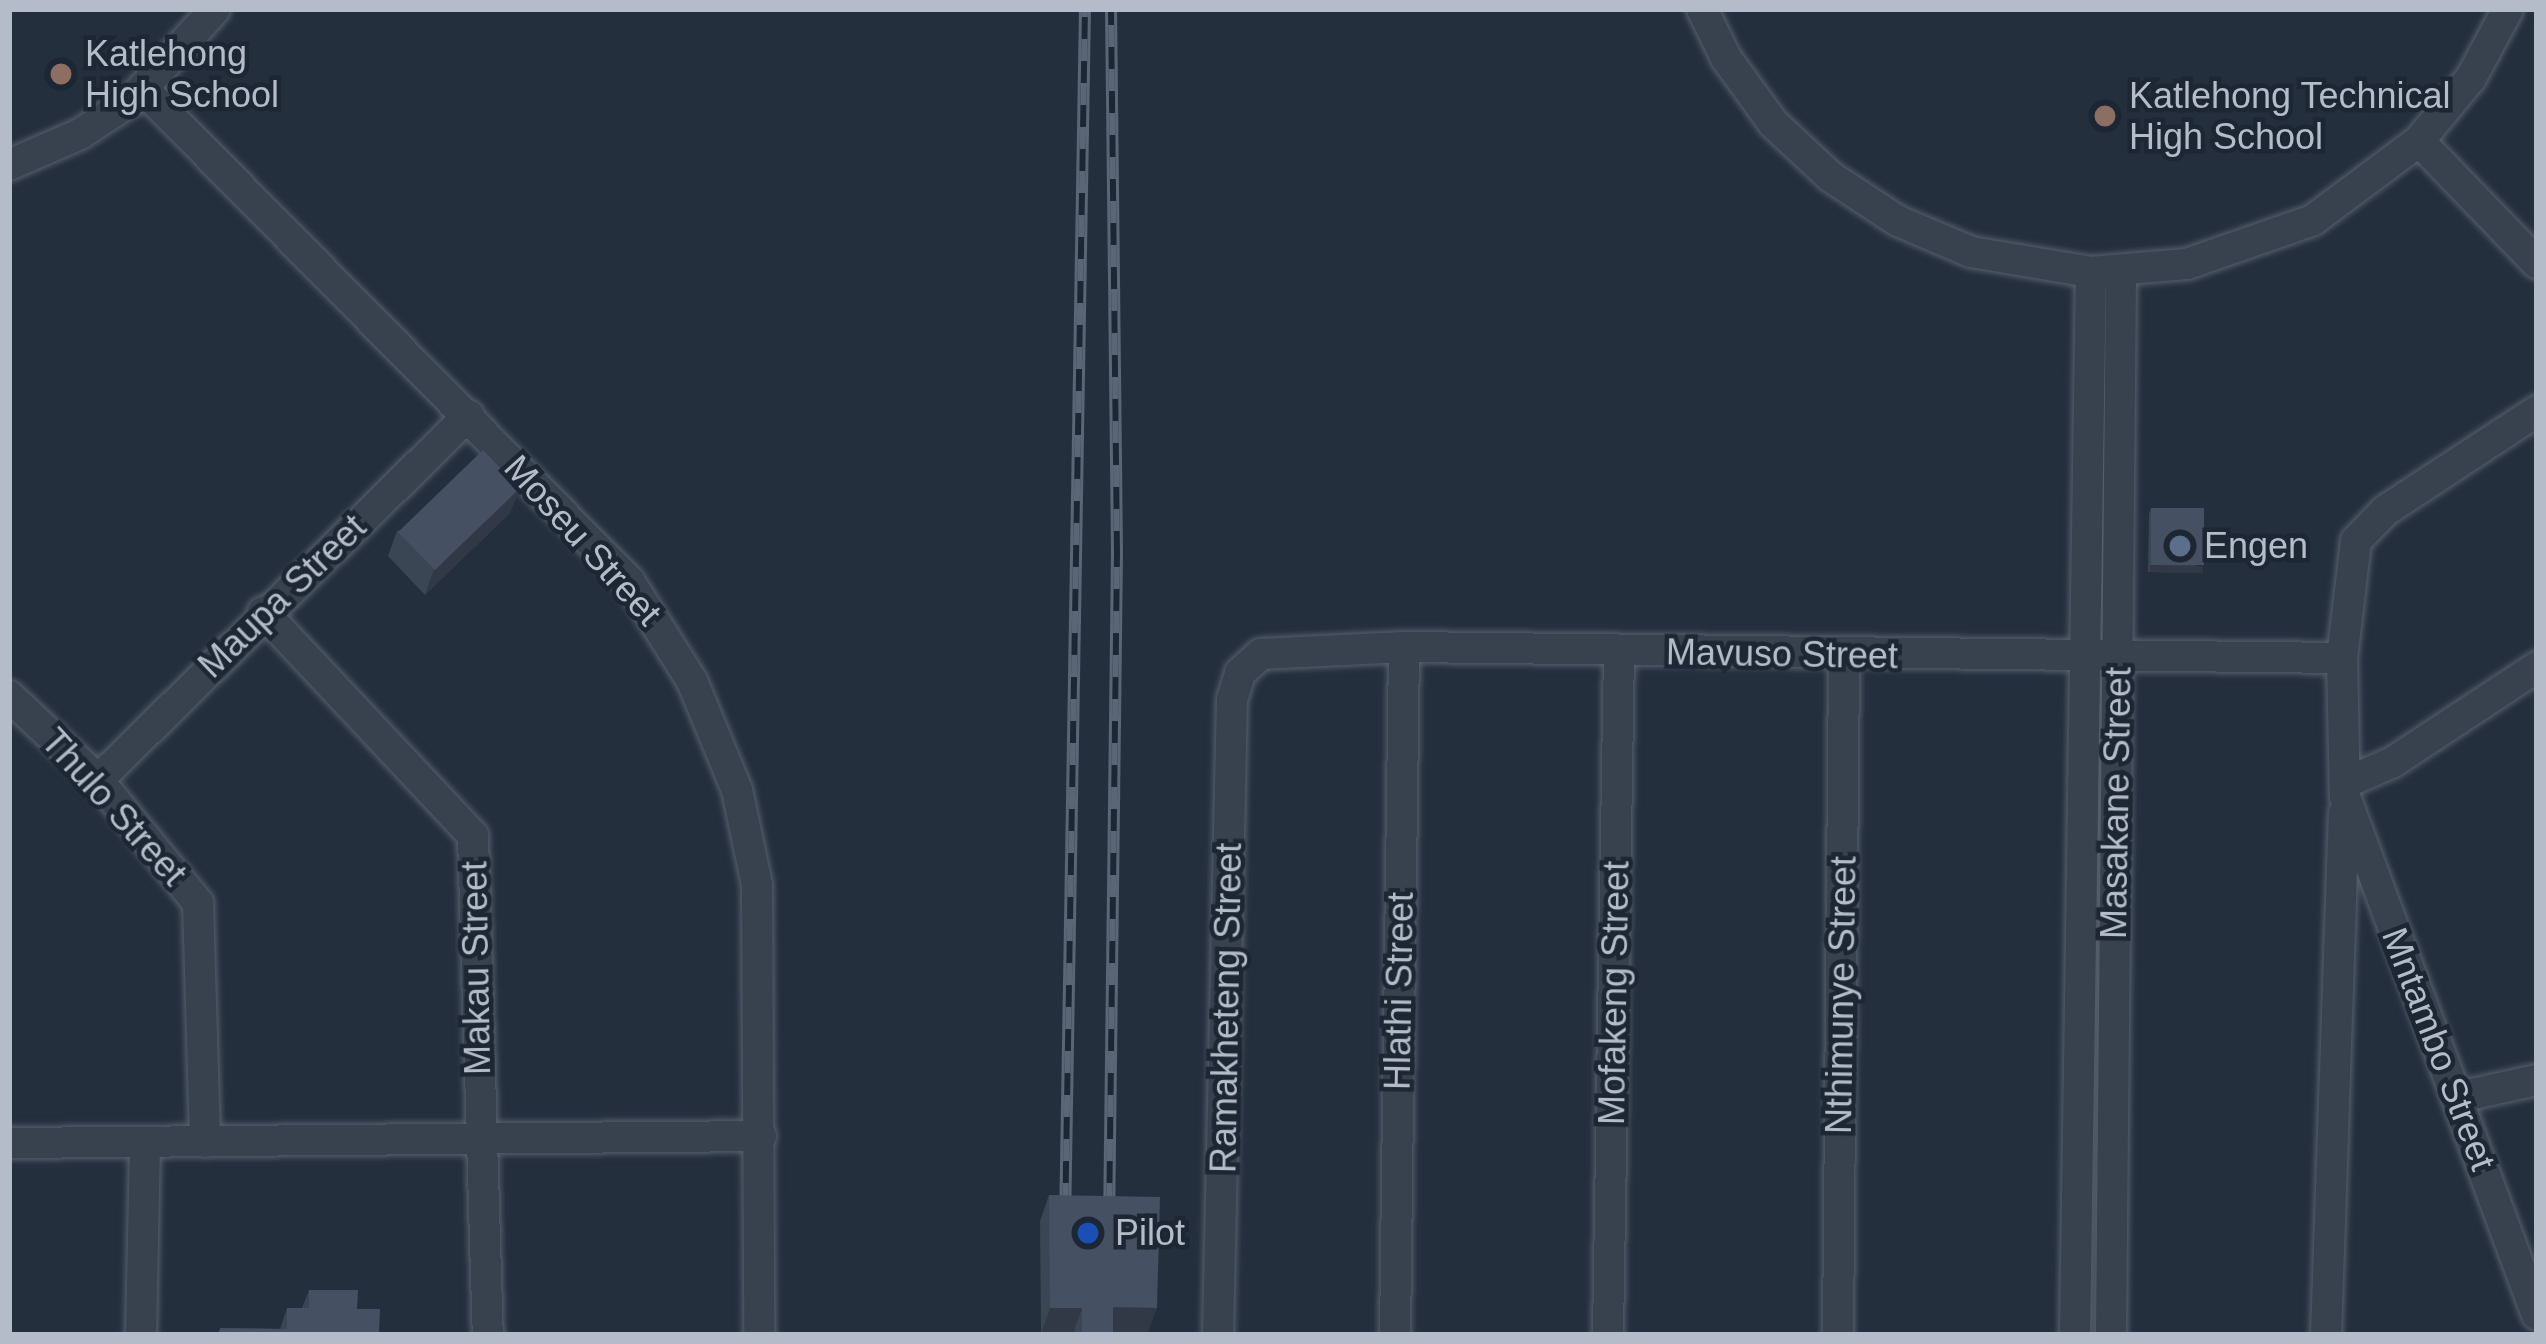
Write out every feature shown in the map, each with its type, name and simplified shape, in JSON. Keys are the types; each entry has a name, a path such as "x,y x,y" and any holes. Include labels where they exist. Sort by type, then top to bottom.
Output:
{"street":[{"path":"9,164 80,134 144,90 215,9"},
{"path":"1702,9 1726,58 1773,123 1831,177 1898,221 1971,252 2106,272 2187,264 2292,229 2369,184 2419,141 2470,78 2508,9"},
{"name":"Moseu Street","path":"144,90 469,415 640,594 724,755 757,885 759,1335"},
{"path":"2419,141 2537,263"},
{"name":"Masakane Street","path":"2075,1335 2083,657 2106,272"},
{"name":"Masakane Street","path":"2106,272 2117,658 2111,1335"},
{"path":"2326,1335 2345,790 2342,658 2356,541 2386,510 2537,411"},
{"name":"Maupa Street","path":"98,780 263,612 469,415"},
{"name":"Makau Street","path":"263,612 470,830 488,1335"},
{"name":"Hlathi Street","path":"1395,1335 1404,647"},
{"name":"Mavuso Street","path":"1235,681 1249,662 1277,649 2342,658"},
{"name":"Mofakeng Street","path":"1608,1335 1619,652"},
{"name":"Nthimunye Street","path":"1838,1335 1844,655"},
{"path":"2345,790 2537,667"},
{"name":"Ramakheteng Street","path":"1218,1335 1235,681"},
{"name":"Thulo Street","path":"9,697 98,780 202,912 206,1142"},
{"name":"Mntambo Street","path":"2345,790 2537,1315"},
{"path":"2459,1097 2537,1080"},
{"path":"9,1143 761,1136"},
{"path":"141,1335 146,1144"}],"building":[{"path":"483,450 520,488 435,570 398,532"},
{"path":"2151,508 2204,508 2204,565 2151,565"},
{"name":"Pilot","path":"1049,1195 1160,1197 1157,1308 1113,1307 1113,1335 1082,1335 1082,1308 1050,1308"},
{"path":"309,1290 358,1290 357,1309 380,1309 379,1333 445,1335 220,1335 220,1328 287,1329 287,1308 309,1308"}],"railway":[{"path":"1065,1227 1085,9"},
{"path":"1109,1227 1117,553 1111,9"}],"place":[{"name":"Katlehong High School","path":"61,74"},
{"name":"Katlehong Technical High School","path":"2105,116"},
{"name":"Engen","path":"2180,546"},
{"name":"Pilot","path":"1088,1233"}]}
